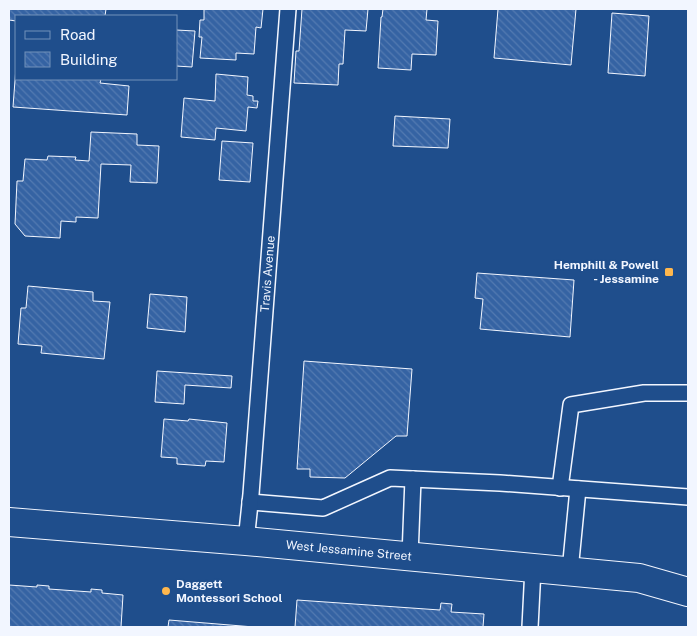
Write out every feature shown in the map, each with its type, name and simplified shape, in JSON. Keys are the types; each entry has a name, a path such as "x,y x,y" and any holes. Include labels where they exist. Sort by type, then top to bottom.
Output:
{"street":[{"name":"West Jessamine Street","path":"9,522 246,541 639,578 688,592"}],"lane":[{"name":"Travis Avenue","path":"246,541 288,9"},
{"path":"560,488 572,405 644,393 688,392"},
{"path":"250,502 323,508 390,478 500,483 688,498"},
{"path":"410,556 413,479"},
{"path":"570,571 578,489"},
{"path":"530,627 533,568"}],"building":[{"path":"9,9 106,9 105,15 15,15 15,21 9,20"},
{"path":"204,9 263,9 261,28 256,27 254,54 236,53 236,60 200,58 202,37 199,37 200,20 204,20"},
{"path":"302,9 368,9 366,31 345,30 343,64 339,64 338,85 294,83 296,51 299,51"},
{"path":"383,9 427,9 426,20 438,21 436,55 412,54 411,70 378,68"},
{"path":"498,9 576,9 571,65 494,58"},
{"path":"612,13 649,16 645,76 608,73"},
{"path":"178,30 195,31 192,67 178,66"},
{"path":"216,74 248,77 247,95 253,96 253,101 258,101 257,108 248,107 246,131 216,128 215,140 181,137 184,98 215,101"},
{"path":"15,80 101,80 100,83 129,86 127,115 13,107"},
{"path":"395,116 450,119 448,148 393,146"},
{"path":"91,132 137,134 137,145 159,146 157,183 130,182 131,165 101,164 98,218 76,217 76,222 61,221 60,238 25,236 15,224 17,181 23,181 25,159 47,160 48,156 76,157 75,160 89,161"},
{"path":"222,141 253,143 250,182 219,180"},
{"path":"477,273 574,280 570,337 480,329 483,299 475,298"},
{"path":"28,286 93,292 93,301 110,302 104,359 41,353 42,346 18,344 21,308 26,308"},
{"path":"150,294 187,297 185,332 147,328"},
{"path":"304,361 412,369 407,436 396,436 345,478 310,477 310,469 297,469"},
{"path":"157,371 232,376 231,388 185,385 184,404 155,402"},
{"path":"164,419 188,421 189,419 227,423 224,462 206,461 205,466 177,464 177,458 161,457"},
{"path":"9,585 49,586 49,589 91,592 91,589 102,590 102,593 123,595 121,627 9,627"},
{"path":"297,600 440,610 441,603 452,604 451,612 484,614 483,627 295,627"},
{"path":"169,620 254,627 168,627"}],"place":[{"name":"Hemphill & Powell - Jessamine","path":"669,272"},
{"name":"Daggett Montessori School","path":"166,591"}]}
